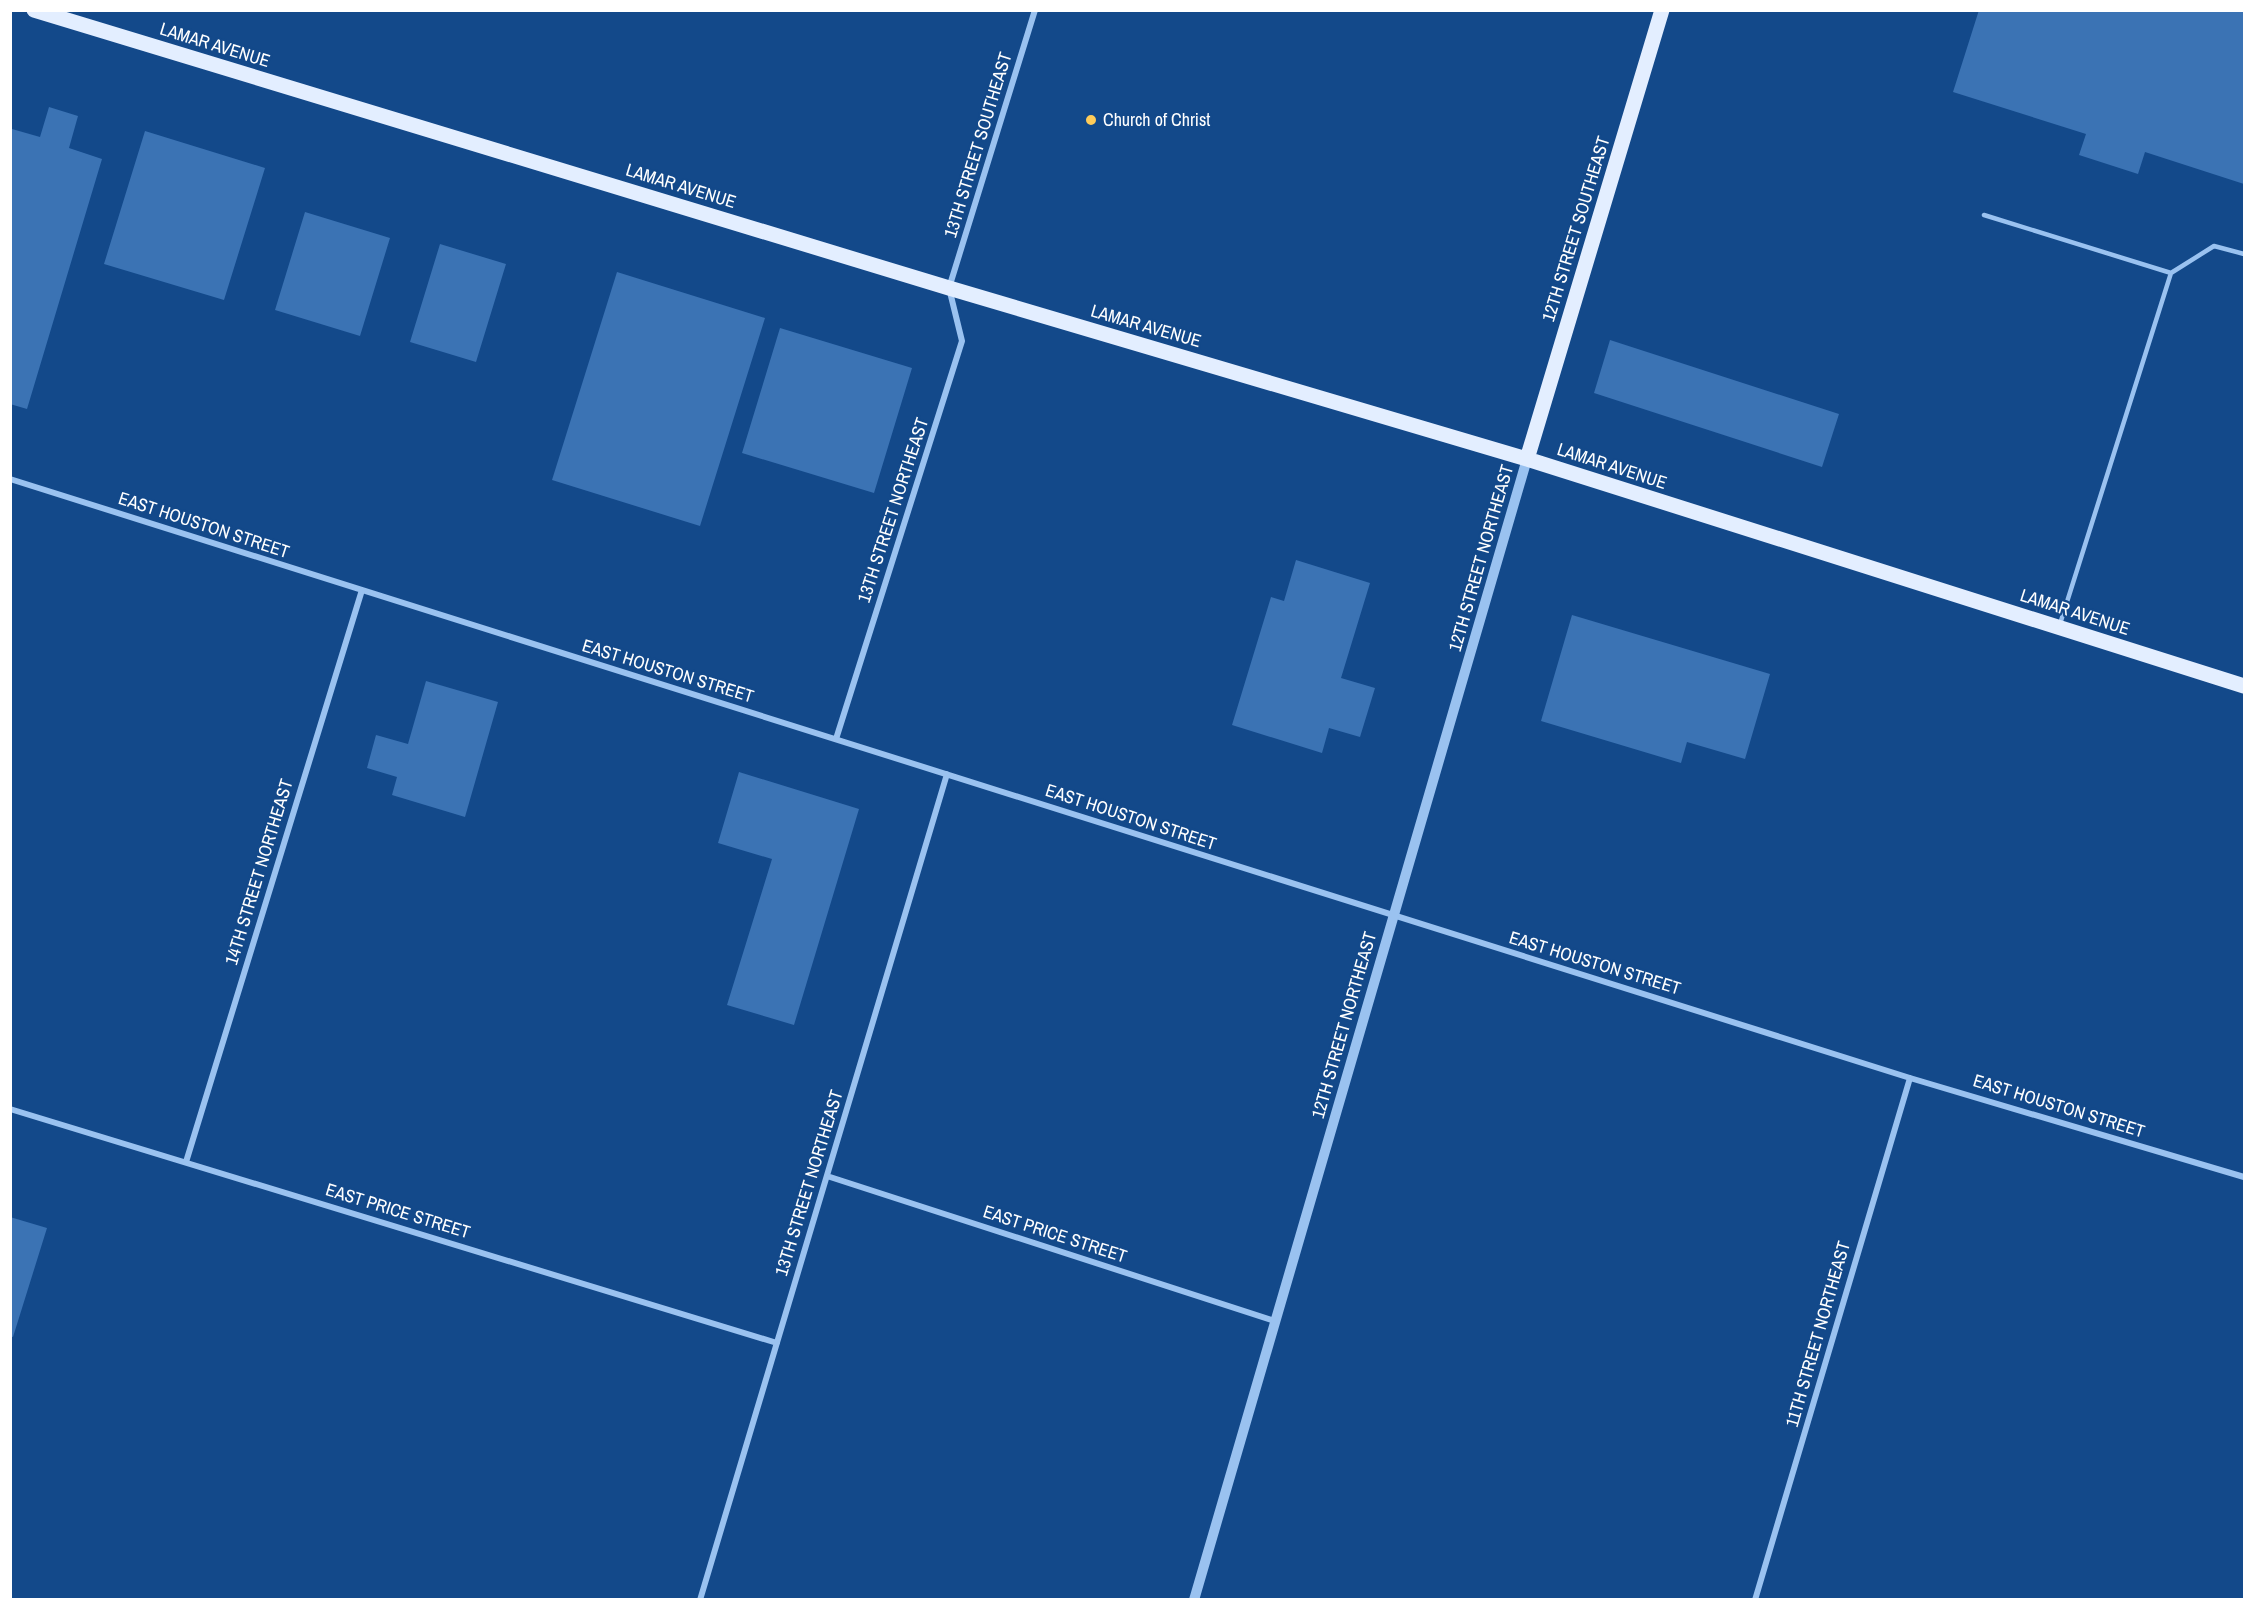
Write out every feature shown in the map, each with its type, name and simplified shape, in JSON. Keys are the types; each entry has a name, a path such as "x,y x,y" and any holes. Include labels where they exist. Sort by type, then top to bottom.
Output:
{"main road":[{"name":"LAMAR AVENUE","path":"34,10 949,288 1527,459 2244,686"},
{"name":"12TH STREET SOUTHEAST","path":"1527,459 1662,10"}],"street":[{"name":"13TH STREET SOUTHEAST","path":"949,288 1035,10"},
{"name":"13TH STREET NORTHEAST","path":"836,739 962,341 949,288"},
{"name":"12TH STREET NORTHEAST","path":"1194,1599 1527,459"},
{"name":"EAST HOUSTON STREET","path":"10,479 1910,1078 2244,1177"},
{"name":"14TH STREET NORTHEAST","path":"186,1162 362,590"},
{"name":"13TH STREET NORTHEAST","path":"700,1599 947,774"},
{"name":"11TH STREET NORTHEAST","path":"1755,1599 1910,1078"},
{"name":"EAST PRICE STREET","path":"10,1108 777,1343"},
{"name":"EAST PRICE STREET","path":"827,1176 1275,1321"}],"lane":[{"path":"1984,215 2171,273"},
{"path":"2059,627 2171,273 2214,246 2244,254"}],"building":[{"path":"1979,10 2244,10 2244,184 2145,152 2138,174 2079,155 2086,134 1953,92"},
{"path":"49,107 78,116 69,148 102,159 27,409 10,404 10,136 12,129 40,137"},
{"path":"145,131 265,168 224,300 104,264"},
{"path":"305,212 390,238 360,336 275,310"},
{"path":"440,244 506,264 476,362 410,342"},
{"path":"617,272 765,318 700,526 552,480"},
{"path":"780,328 912,368 874,493 742,453"},
{"path":"1610,340 1839,414 1822,467 1594,393"},
{"path":"1296,560 1370,583 1341,678 1375,688 1360,737 1329,728 1322,753 1232,725 1271,597 1284,601"},
{"path":"1572,615 1770,674 1745,759 1687,742 1681,763 1541,721"},
{"path":"426,681 498,702 465,817 392,795 397,777 367,768 376,735 408,744"},
{"path":"739,772 859,809 794,1025 727,1005 772,859 718,843"},
{"path":"10,1217 47,1228 13,1337 10,1336"}],"place":[{"name":"Church of Christ","path":"1091,120"}]}
